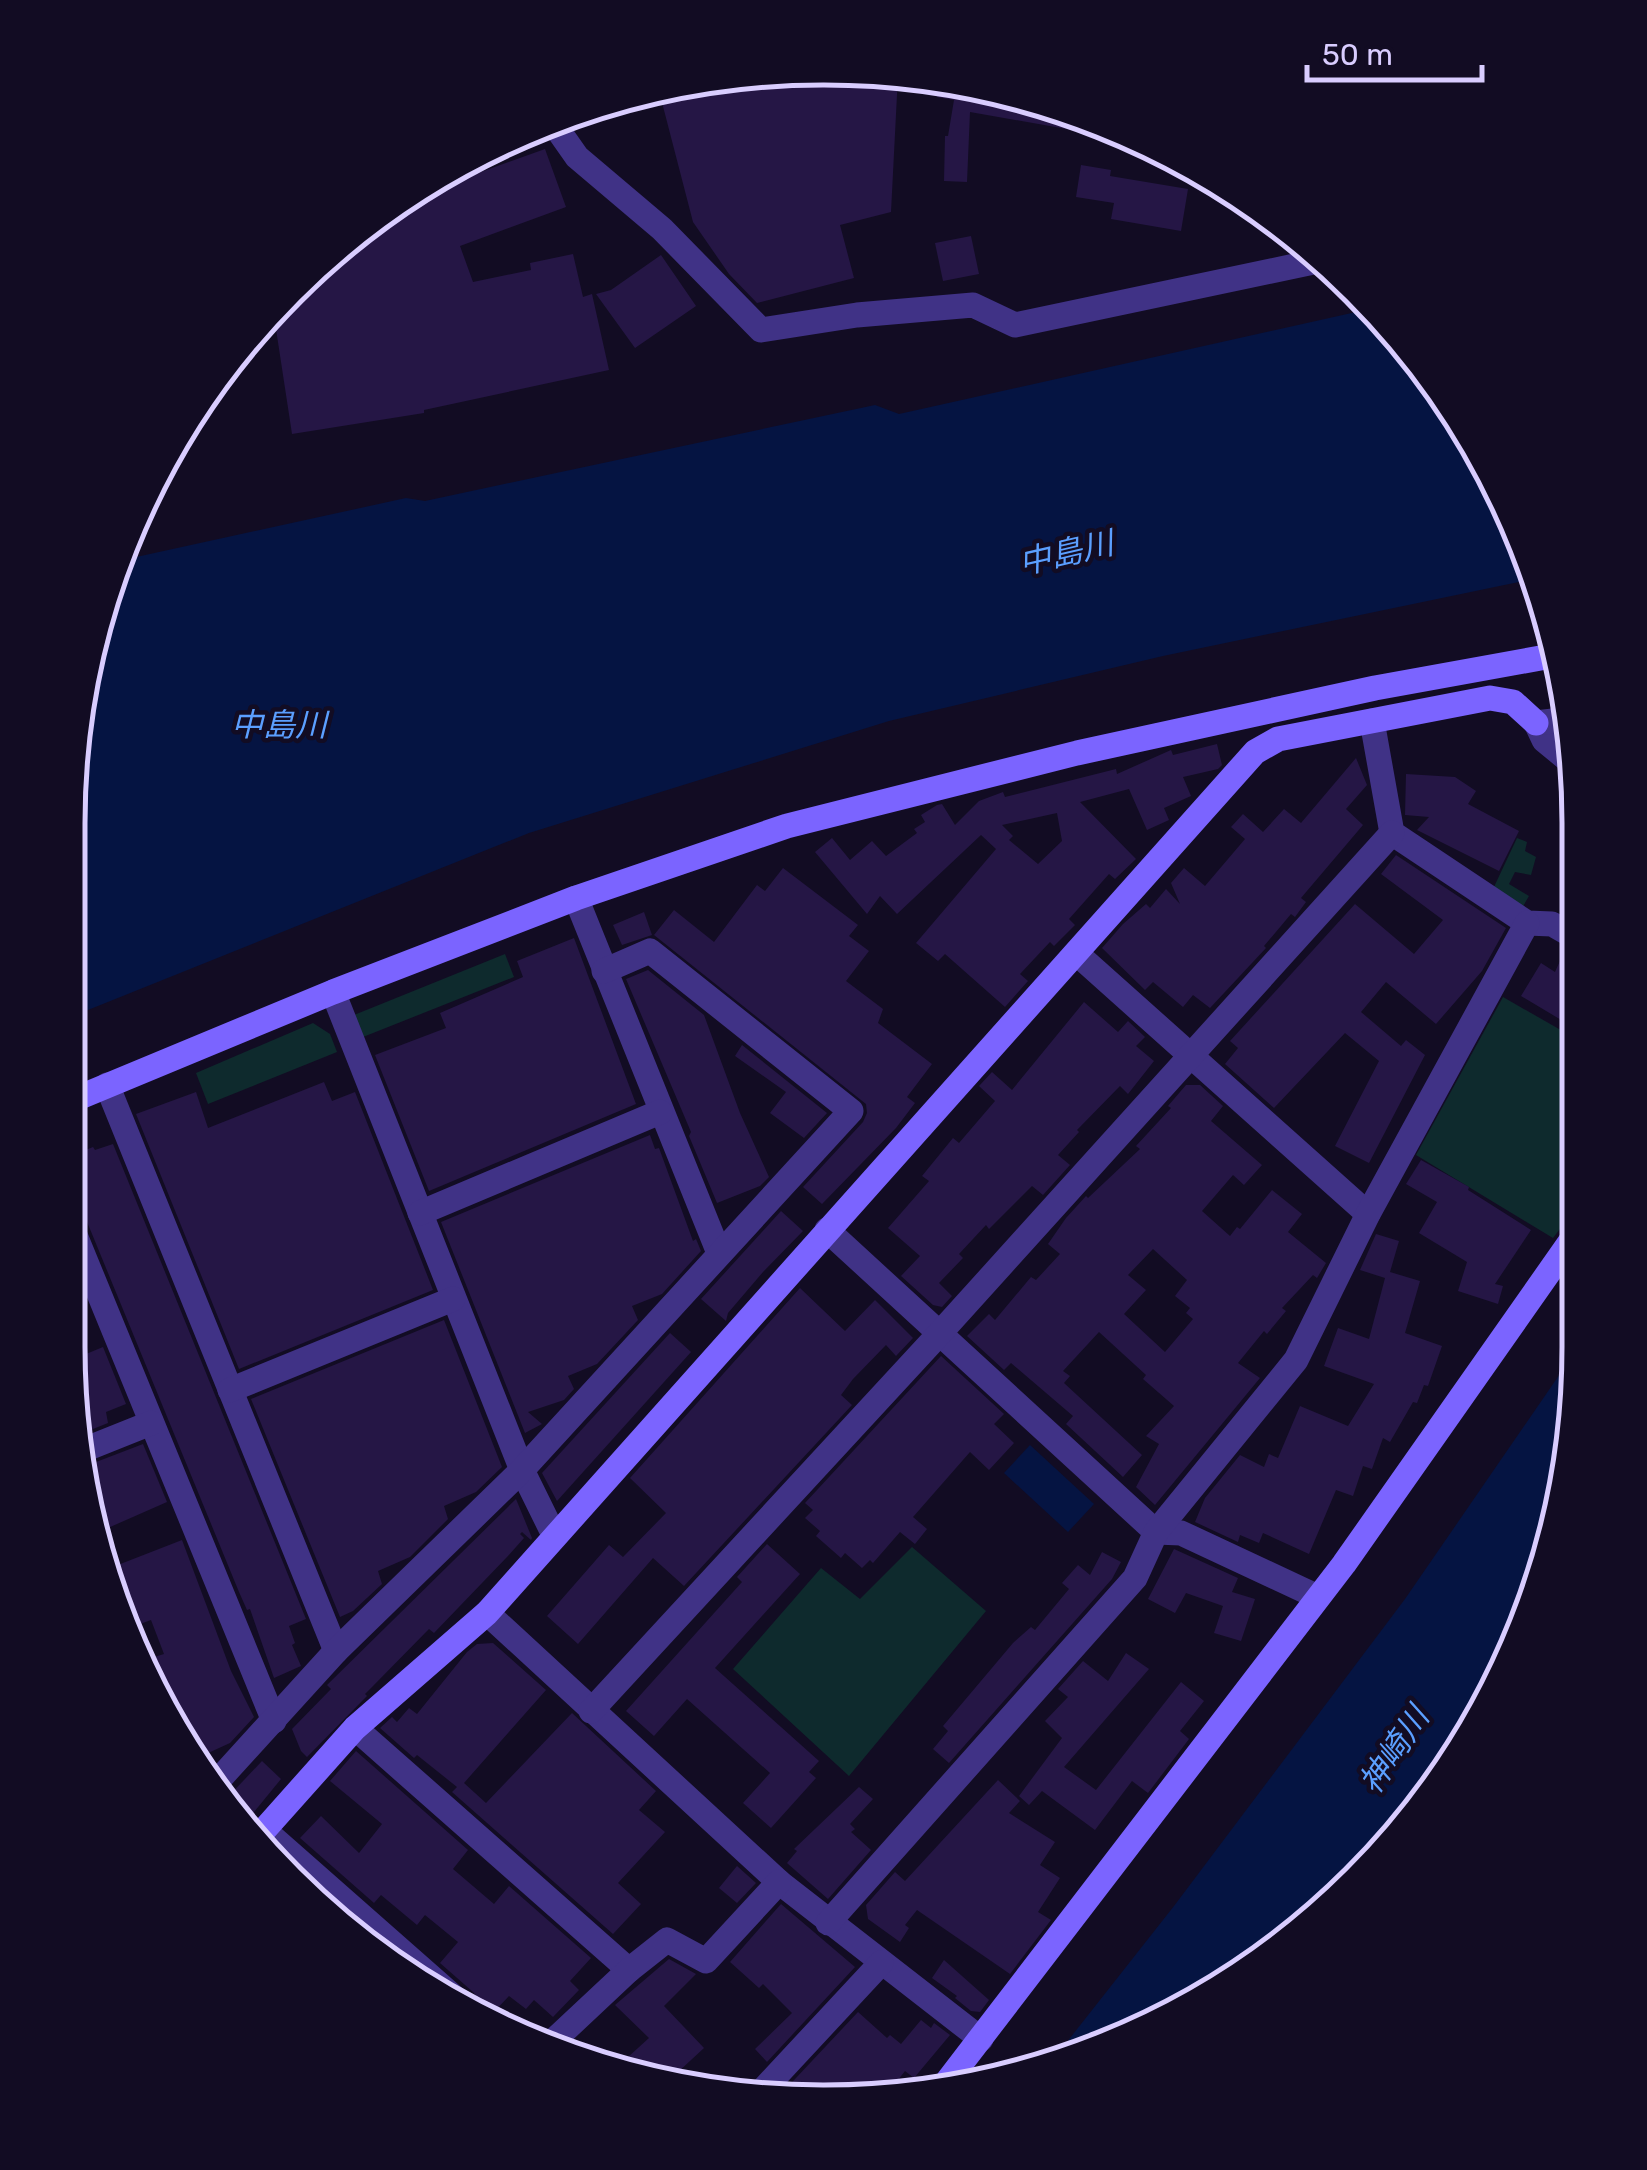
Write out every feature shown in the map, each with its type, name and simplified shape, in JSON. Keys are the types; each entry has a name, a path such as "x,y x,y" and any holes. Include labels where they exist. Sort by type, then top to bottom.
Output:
{"street":[{"path":"560,134 576,157 662,230 761,330 857,315 973,305 1015,325 1305,264"},
{"path":"85,1095 333,992 576,898 787,826 919,791 1375,688 1543,658"},
{"path":"265,1829 355,1728 486,1613 1255,752 1278,739 1499,698 1512,702 1536,722 1556,731"},
{"path":"1536,722 1555,720"},
{"path":"1372,721 1392,833 1527,924 1552,924 1562,930"},
{"path":"1536,722 1544,740 1558,752"},
{"path":"591,1711 940,1333 1392,833"},
{"path":"576,898 718,1254"},
{"path":"828,1923 1135,1578 1156,1532 1296,1360 1368,1214 1527,924"},
{"path":"223,1776 336,1651 522,1470 851,1111 650,951 604,971"},
{"path":"1076,953 1368,1214"},
{"path":"333,992 522,1470 554,1535"},
{"path":"108,1085 336,1651"},
{"path":"420,1213 660,1112"},
{"path":"827,1230 1156,1532 1181,1533 1318,1598"},
{"path":"954,2073 1318,1598 1562,1254"},
{"path":"85,1260 274,1721"},
{"path":"230,1390 453,1300"},
{"path":"92,1447 151,1423"},
{"path":"486,1613 778,1882 981,2040"},
{"path":"355,1728 628,1970"},
{"path":"300,1867 391,1945"},
{"path":"559,2036 628,1970 667,1940 706,1962 778,1882"},
{"path":"771,2083 881,1963"}],"green space":[{"path":"1517,838 1527,842 1525,851 1536,857 1531,875 1515,872 1509,884 1529,896 1522,908 1493,889"},
{"path":"505,954 514,977 363,1037 354,1015"},
{"path":"1503,997 1562,1031 1562,1226 1553,1238 1416,1155"},
{"path":"313,1023 330,1034 337,1052 208,1104 196,1073"},
{"path":"912,1547 986,1611 849,1776 733,1669 821,1568 860,1599"}],"water":[{"name":"中島川","path":"1356,312 1438,413 1486,497 1521,581 1163,656 889,721 529,833 85,1011 85,824 91,727 110,632 135,557 406,498 425,501 875,405 899,414"},
{"name":"神崎川","path":"1561,1373 1548,1491 1523,1584 1486,1673 1438,1757 1346,1869 1273,1932 1193,1986 1150,2009 1065,2045 1174,1906 1405,1599"},
{"path":"1030,1445 1094,1504 1068,1532 1004,1473"}],"building":[{"path":"775,87 897,89 891,212 840,225 854,278 757,303 729,274 693,222 662,103"},
{"path":"938,94 1015,110 1081,132 970,112 967,182 944,181 945,136 954,100 937,97"},
{"path":"545,149 566,207 460,246 473,282 531,270 530,263 573,254 583,297 592,294 609,370 424,413 292,434 276,328 301,301 374,238 467,177"},
{"path":"1081,165 1111,170 1110,176 1188,189 1181,231 1111,219 1114,203 1076,197"},
{"path":"971,236 979,274 943,281 935,243"},
{"path":"661,255 696,306 635,348 596,294 611,290"},
{"path":"1217,744 1222,765 1183,777 1191,796 1164,808 1169,820 1147,830 1129,789 1080,802 1136,859 1115,879 1109,874 1069,919 1075,925 1054,946 1050,942 1020,974 1028,981 1005,1007 945,954 938,961 916,943 996,849 981,835 897,914 880,896 867,914 815,852 832,838 850,860 872,841 886,856 917,833 914,829 925,822 921,815 937,805 942,804 955,825 979,801 1003,792 1005,797 1116,769 1117,774 1171,750 1173,755","holes":["1057,813 1062,841 1038,864 1009,840 1013,836 1002,825"]},
{"path":"1356,758 1367,785 1346,809 1363,825 1301,898 1306,902 1295,917 1291,914 1266,948 1210,1008 1193,995 1183,1007 1153,982 1145,990 1102,948 1123,924 1146,904 1150,908 1166,889 1180,904 1171,883 1184,868 1205,886 1245,839 1231,827 1243,814 1263,832 1284,809 1301,823"},
{"path":"1406,774 1455,777 1476,791 1468,804 1519,831 1499,871 1417,830 1429,817 1405,815"},
{"path":"1396,855 1506,928 1482,971 1436,1024 1386,982 1361,1012 1401,1046 1406,1040 1425,1055 1369,1163 1335,1146 1379,1061 1345,1033 1274,1108 1225,1064 1238,1048 1230,1041 1355,904 1414,954 1443,920 1381,874"},
{"path":"783,868 858,925 849,936 869,951 846,981 883,1009 878,1023 932,1064 907,1097 915,1103 896,1128 822,1204 803,1187 863,1122 866,1104 654,935 674,910 714,942 757,885 765,891"},
{"path":"644,912 652,935 622,945 613,925"},
{"path":"574,938 636,1104 429,1191 375,1055 446,1028 440,1013 523,977 517,961"},
{"path":"1562,957 1562,1020 1521,996 1541,963 1555,972"},
{"path":"648,970 704,1015 740,1113 769,1177 760,1186 717,1203 626,979"},
{"path":"1084,1002 1118,1032 1128,1021 1145,1037 1136,1046 1154,1061 1128,1094 1120,1086 1077,1130 1058,1155 1070,1165 1043,1195 1032,1186 959,1254 963,1258 939,1283 952,1296 942,1307 933,1305 901,1276 920,1256 888,1228 929,1181 922,1176 953,1138 959,1143 995,1101 979,1086 992,1072 1012,1090"},
{"path":"742,1045 827,1113 804,1138 770,1113 786,1092 735,1056"},
{"path":"324,1082 332,1101 355,1092 433,1290 239,1369 136,1114 196,1092 208,1128"},
{"path":"1186,1085 1200,1085 1223,1106 1211,1121 1262,1165 1244,1185 1233,1175 1202,1211 1230,1236 1272,1190 1302,1214 1288,1232 1326,1263 1317,1278 1313,1275 1282,1308 1286,1311 1238,1363 1260,1378 1155,1505 1136,1487 1159,1444 1146,1436 1174,1406 1099,1332 1063,1371 1070,1376 1064,1383 1142,1455 1123,1477 1066,1424 1073,1416 1011,1363 1004,1370 967,1336 989,1314 995,1320 1031,1277 1036,1280 1060,1254 1048,1244 1066,1218 1140,1149 1136,1146 1171,1108 1168,1106","holes":["1153,1249 1187,1280 1175,1296 1190,1308 1186,1313 1193,1319 1165,1352 1124,1314 1146,1290 1128,1275"]},
{"path":"650,1135 655,1149 659,1148 693,1241 696,1239 701,1251 662,1294 632,1306 638,1320 597,1364 568,1376 574,1389 564,1400 528,1412 542,1424 525,1433 441,1222"},
{"path":"113,1144 306,1619 289,1626 301,1666 274,1678 250,1609 247,1610 239,1592 85,1217 85,1150 93,1147 95,1150"},
{"path":"1421,1160 1531,1230 1495,1284 1503,1286 1498,1304 1458,1291 1467,1262 1419,1233 1437,1202 1406,1184"},
{"path":"781,1211 803,1231 763,1272 728,1313 726,1321 701,1299"},
{"path":"1376,1234 1399,1241 1390,1272 1420,1281 1405,1333 1442,1346 1428,1386 1424,1385 1417,1403 1413,1402 1390,1442 1383,1438 1372,1469 1363,1466 1353,1496 1336,1490 1309,1554 1263,1533 1259,1543 1240,1535 1238,1542 1195,1522 1205,1498 1240,1455 1264,1467 1269,1454 1278,1458 1300,1406 1348,1426 1374,1384 1324,1366 1338,1328 1369,1339 1385,1278 1360,1270"},
{"path":"800,1288 845,1331 875,1300 913,1338 896,1356 886,1345 853,1379 841,1395 852,1405 684,1586 653,1558 578,1644 547,1616 609,1545 623,1557 666,1513 630,1478"},
{"path":"444,1320 502,1467 476,1492 444,1506 448,1519 410,1557 378,1571 382,1584 353,1611 340,1617 251,1399"},
{"path":"670,1333 691,1352 557,1501 542,1473"},
{"path":"103,1347 126,1404 106,1412 108,1423 90,1430 87,1395 85,1354"},
{"path":"941,1356 1004,1414 994,1424 1014,1443 989,1470 970,1452 913,1517 927,1529 915,1544 900,1532 873,1563 870,1560 862,1568 845,1553 841,1558 816,1536 820,1531 805,1518 813,1510 805,1503"},
{"path":"143,1444 167,1502 108,1528 94,1463"},
{"path":"516,1499 531,1540 522,1532 524,1538 507,1557 434,1633 429,1629 307,1757 292,1729 331,1689 327,1685"},
{"path":"182,1540 231,1671 254,1717 230,1743 207,1754 161,1673 154,1657 164,1654 151,1620 139,1624 118,1565"},
{"path":"767,1544 800,1574 715,1668 819,1761 809,1772 816,1778 771,1828 743,1803 770,1773 687,1699 654,1736 626,1711 742,1582 737,1577"},
{"path":"1174,1549 1238,1578 1232,1592 1255,1599 1241,1641 1214,1633 1223,1606 1186,1593 1175,1613 1148,1599"},
{"path":"1102,1552 1121,1562 1112,1579 949,1763 933,1749 948,1731 943,1726 1013,1643 1031,1627 1035,1630 1069,1589 1062,1583 1078,1565 1090,1575"},
{"path":"493,1643 546,1690 464,1783 486,1803 572,1713 656,1791 639,1810 665,1832 618,1883 641,1904 613,1934 452,1792 457,1787 417,1755 414,1758 380,1728 392,1717 397,1722 409,1708 417,1714 467,1652 477,1644"},
{"path":"1126,1653 1149,1669 1064,1767 1096,1790 1181,1682 1204,1701 1180,1731 1189,1739 1148,1793 1132,1781 1095,1830 1042,1791 1029,1805 1019,1796 1062,1738 1045,1721 1068,1697 1058,1689 1083,1661 1108,1681"},
{"path":"356,1751 468,1850 453,1869 494,1904 509,1886 591,1958 570,1981 579,1990 553,2017 534,2000 526,2009 509,1996 497,2009 480,2000 440,1963 458,1942 425,1915 417,1925 381,1895 374,1903 300,1838 321,1816 359,1853 382,1824 330,1781"},
{"path":"262,1761 281,1779 252,1814 234,1791"},
{"path":"998,1780 1020,1801 1009,1813 1055,1842 1040,1865 1060,1878 1038,1912 1051,1920 1010,1974 917,1910 905,1925 909,1928 900,1942 868,1919 866,1905 895,1872 905,1881"},
{"path":"859,1787 873,1799 850,1824 855,1829 851,1832 871,1850 828,1899 787,1863 797,1851 794,1849"},
{"path":"737,1866 756,1883 737,1903 719,1888"},
{"path":"781,1904 855,1967 767,2062 755,2049 792,2013 763,1984 759,1988 730,1962"},
{"path":"669,1959 696,1974 664,2006 704,2048 679,2071 627,2058 649,2038 615,2005"},
{"path":"944,1960 989,2000 980,2012 971,2011 932,1978"},
{"path":"858,2012 887,2038 890,2035 901,2044 921,2020 931,2028 934,2023 950,2035 914,2078 905,2071 897,2081 791,2084"}]}
